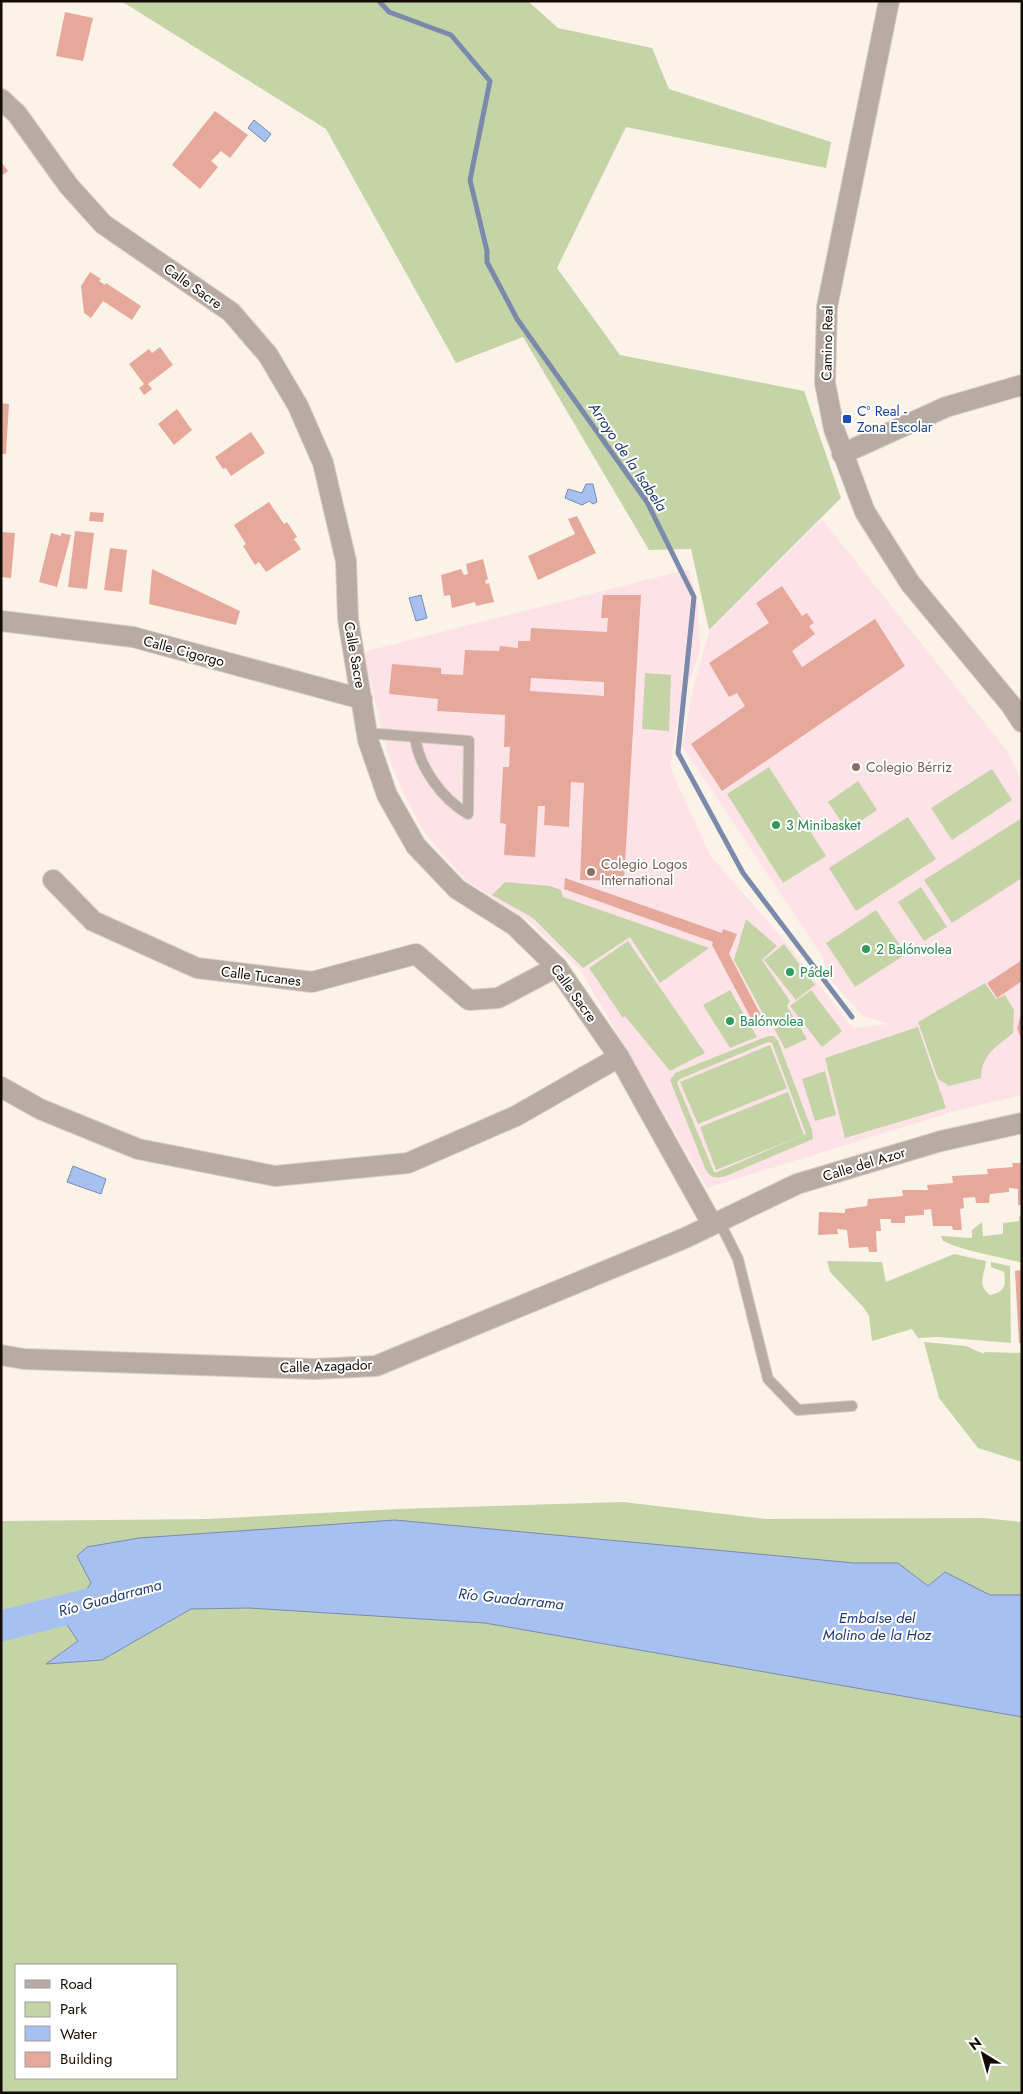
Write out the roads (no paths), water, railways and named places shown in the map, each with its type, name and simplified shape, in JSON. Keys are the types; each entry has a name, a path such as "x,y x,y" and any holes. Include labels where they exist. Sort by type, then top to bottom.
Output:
{"street":[{"name":"Camino Real","path":"889,1 827,307 825,383 834,429 865,512 896,563 1011,705 1022,722"},
{"name":"Calle Sacre","path":"1,100 17,114 68,184 103,224 230,312 268,355 298,406 322,463 346,561 348,619 367,733 387,795 416,846 458,889 514,925 557,967 619,1057 716,1223"},
{"path":"842,454 946,407 1022,385"},
{"name":"Calle Cigorgo","path":"1,621 133,637 362,699"},
{"name":"Calle Tucanes","path":"53,880 93,921 197,968 312,982 416,954 469,1000 498,998 557,967"},
{"path":"1,1087 40,1109 138,1149 275,1176 408,1163 516,1116 619,1057"},
{"name":"Calle del Azor","path":"716,1223 797,1184 941,1141 1022,1123"},
{"name":"Calle Azagador","path":"1,1355 24,1359 314,1369 376,1366 568,1288 716,1223"}],"lane":[{"path":"367,733 468,741 468,814 455,807 427,770 417,751 415,737"},
{"path":"716,1223 738,1259 768,1379 798,1410 852,1406"}],"water":[{"path":"254,120 271,134 265,142 248,128"},
{"path":"586,484 593,484 597,502 593,504 589,501 582,505 565,498 568,489 582,493"},
{"path":"421,595 427,618 416,621 409,598"},
{"path":"73,1166 106,1179 101,1194 67,1182"},
{"name":"Embalse del Molino de la Hoz","path":"395,1520 854,1563 898,1563 928,1586 945,1572 990,1595 1022,1595 1022,1717 485,1623 249,1608 191,1609 102,1660 46,1664 78,1641 63,1619 73,1610 91,1583 77,1556 87,1547 139,1538"}],"waterway":[{"name":"Arroyo de la Isabela","path":"379,1 389,12 451,35 490,81 470,180 487,251 487,262 517,319 647,502 694,597 678,753 743,873 852,1017"},
{"name":"Río Guadarrama","path":"1,1626 116,1597"}],"place":[{"name":"Cº Real - Zona Escolar","path":"847,419"},
{"name":"Colegio Bérriz","path":"856,767"},
{"name":"3 Minibasket","path":"776,825"},
{"name":"Colegio Logos International","path":"591,872"},
{"name":"2 Balónvolea","path":"866,949"},
{"name":"Pádel","path":"790,972"},
{"name":"Balónvolea","path":"730,1021"}]}
